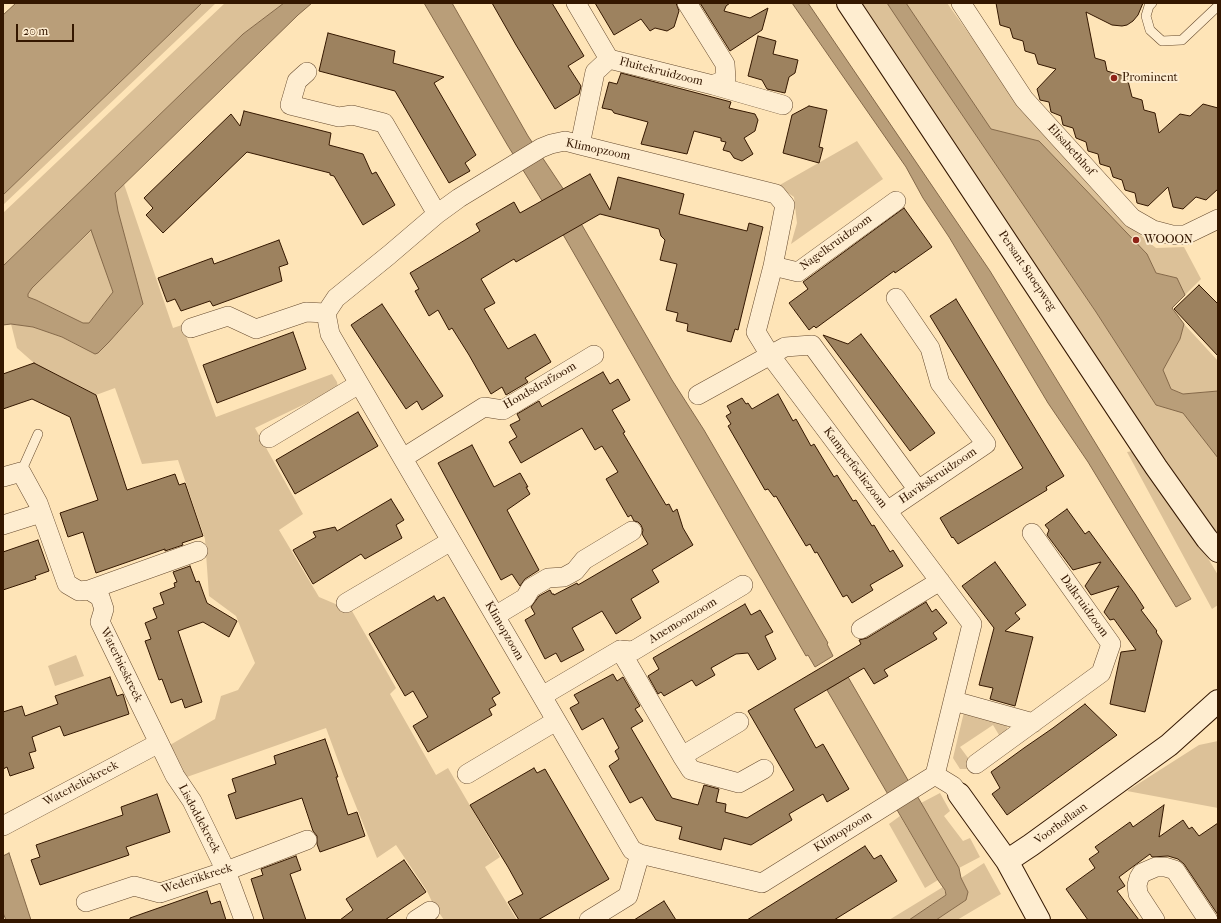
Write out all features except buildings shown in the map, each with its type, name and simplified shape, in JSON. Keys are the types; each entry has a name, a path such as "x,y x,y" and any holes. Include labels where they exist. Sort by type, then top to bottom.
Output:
{"main road":[{"name":"Persant Snoepweg","path":"848,3 1156,467 1212,545 1218,560"},
{"name":"Voorhoflaan","path":"1007,861 1032,845 1169,745 1218,701"},
{"name":"Voorhoflaan","path":"1169,745 1218,718"},
{"path":"959,794 1007,861 1039,920"}],"street":[{"name":"Fluitekruidzoom","path":"576,3 609,59 713,85 783,105"},
{"name":"Fluitekruidzoom","path":"687,3 725,64 726,79 713,85"},
{"name":"Elisabethhof","path":"961,3 1024,99 1132,218 1152,230 1172,235 1185,236 1218,219"},
{"name":"Fluitekruidzoom","path":"580,145 595,72 609,59"},
{"path":"307,72 297,81 290,105 339,117 352,115 384,123 436,214"},
{"name":"Klimopzoom","path":"773,266 786,205 776,194 565,141 541,148 459,198 436,214 390,255 336,298 326,313 330,334 632,850 640,854 762,883 935,775"},
{"name":"Nagelkruidzoom","path":"773,266 798,272 896,200"},
{"name":"Kamperfoeliezoom","path":"773,266 756,332 770,355 972,624 935,775"},
{"name":"Havikskruidzoom","path":"887,511 986,444 940,383 930,348 896,298"},
{"path":"191,328 228,316 256,329 306,312 326,313"},
{"path":"698,395 785,347 812,345 918,490"},
{"name":"Hondsdrafzoom","path":"403,458 484,408 503,410 594,355"},
{"path":"270,438 359,384"},
{"path":"3,477 21,472 38,504 67,584 79,590 89,590 198,551"},
{"path":"3,525 41,513"},
{"path":"495,616 525,598 531,588 548,578 564,577 575,571 584,560 632,531"},
{"name":"Dalkruidzoom","path":"976,764 1101,673 1111,644 1032,533"},
{"path":"346,603 451,541"},
{"path":"861,629 940,581"},
{"name":"Anemoonzoom","path":"542,696 620,650 633,651 743,585"},
{"name":"Waterbieskreek","path":"89,590 100,597 104,609 100,622 159,743"},
{"path":"620,650 691,770 739,783 764,769"},
{"path":"954,701 1032,723"},
{"path":"467,774 556,721"},
{"path":"682,756 739,722"},
{"name":"Waterleliekreek","path":"3,825 159,743"},
{"name":"Lisdoddekreek","path":"159,743 175,776 192,801 226,871 244,920"},
{"path":"935,775 953,786 959,794"},
{"name":"Wederikkreek","path":"86,902 134,886 160,893 226,871 308,840"},
{"path":"589,920 628,896 640,854"},
{"path":"1155,920 1138,894 1137,885 1142,873 1156,867 1165,867 1175,870 1208,920"}],"lane":[{"path":"1152,3 1149,6 1146,16 1150,30 1162,41 1182,40 1218,6"},
{"path":"21,472 38,434"}],"shaded area":[{"path":"16,3 202,3 3,195 3,15"},
{"path":"202,3 216,3 3,205 3,195"},
{"path":"225,3 284,3 243,34 3,266 3,213"},
{"path":"284,3 312,3 115,193 118,211 143,304 109,342 95,354 62,337 33,327 11,324 3,325 3,266 243,34","holes":["91,230 113,292 89,323 83,323 28,297 28,294 32,288"]},
{"path":"424,3 452,3 528,136 572,202 551,215 508,146"},
{"path":"792,3 808,3 990,271 1191,599 1176,607 1088,462 1048,403 949,237 923,198 906,167"},
{"path":"860,3 887,3 1096,312 1156,405 1183,412 1218,458 1218,537 1045,281"},
{"path":"887,3 906,3 991,129 1039,141 1147,254 1156,273 1177,278 1185,295 1172,308 1184,324 1180,339 1163,370 1171,389 1183,394 1218,391 1218,458 1183,413 1156,405 1096,312"},
{"path":"906,3 947,3 1028,116 1127,224 1156,248 1184,247 1201,279 1185,295 1177,278 1156,273 1147,254 1039,141 991,129"},
{"path":"857,141 883,179 791,244 797,223 794,197 778,186"},
{"path":"124,184 173,328 182,325 216,417 332,374 337,382 338,388 255,428 303,514 279,530 319,597 352,611 396,688 390,694 436,775 448,768 500,857 485,867 517,920 444,920 433,904 427,891 396,845 377,858 326,728 184,778 170,745 215,719 221,696 238,690 255,663 236,616 209,596 205,539 178,460 142,464 115,388 96,395 34,363 17,348 11,324 33,327 62,337 95,354 109,342 143,305 118,211 115,193"},
{"path":"579,220 828,643 827,644 833,656 815,667 808,655 806,656 561,231"},
{"path":"92,230 113,292 89,323 83,323 28,297 28,294 32,288"},
{"path":"1184,324 1218,361 1218,391 1183,394 1171,389 1166,380 1163,370 1180,339"},
{"path":"1133,451 1206,555 1218,575 1218,605 1212,609 1127,452"},
{"path":"76,655 84,676 55,686 48,666"},
{"path":"848,677 959,868 961,878 968,892 966,900 936,920 909,920 946,895 945,890 827,690"},
{"path":"964,712 1008,723 1006,735 999,735 993,725 960,747 974,766 969,769 960,769 953,758"},
{"path":"1218,741 1218,808 1127,791 1199,745"},
{"path":"940,793 950,811 944,816 963,841 970,838 980,857 959,868 921,803"},
{"path":"900,816 938,880 925,888 889,824"},
{"path":"9,853 31,920 6,920 3,913 3,856"},
{"path":"984,863 1001,894 957,920 936,920 966,900 968,892 961,878"},
{"path":"943,887 946,895 909,920 889,920"}],"place":[{"name":"Prominent","path":"1114,78"},
{"name":"WOOON","path":"1136,240"}]}
